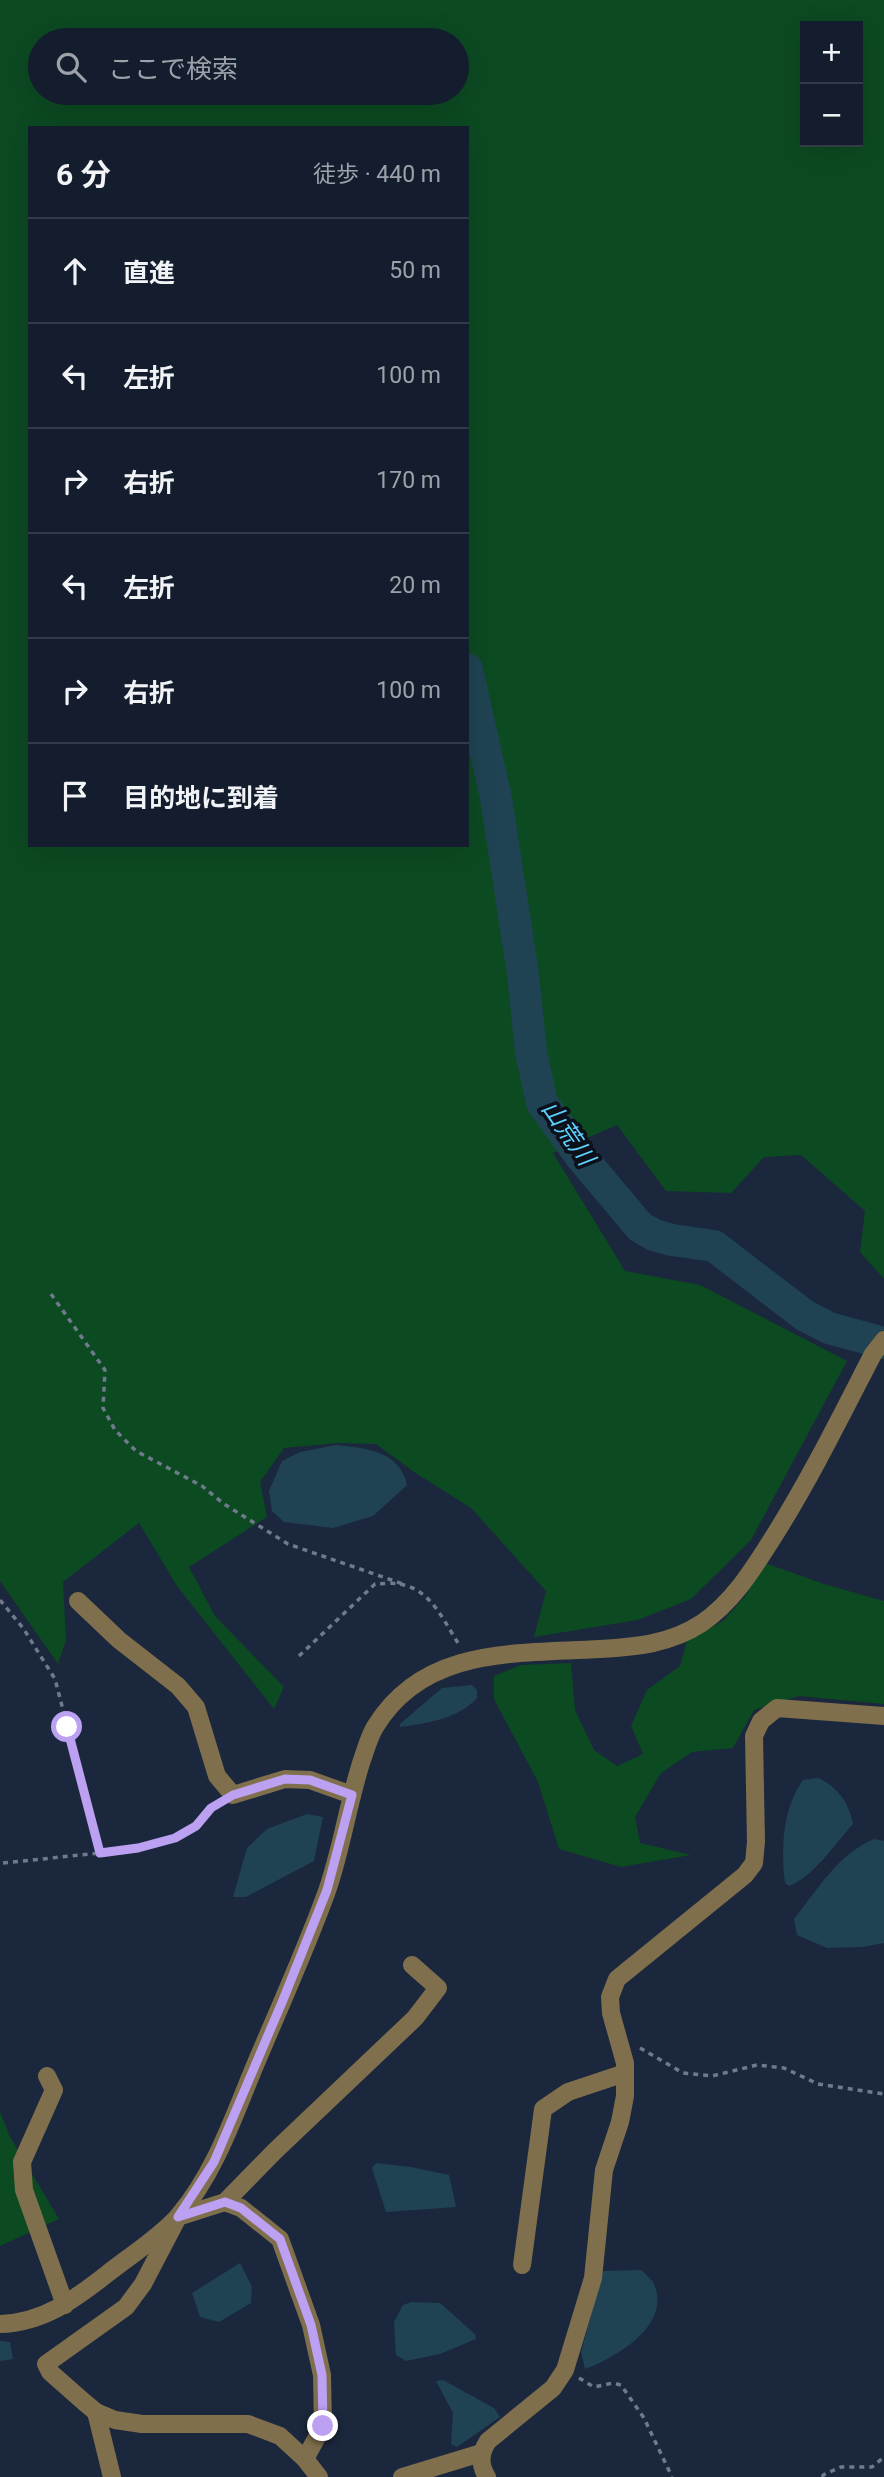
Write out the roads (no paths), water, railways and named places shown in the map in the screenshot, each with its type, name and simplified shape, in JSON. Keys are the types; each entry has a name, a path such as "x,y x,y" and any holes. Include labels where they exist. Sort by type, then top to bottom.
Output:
{"street":[{"path":"319,2477 305,2459 280,2436 248,2424 142,2424 115,2420 96,2412 50,2372 46,2364 126,2307 143,2284 178,2217 214,2162 327,1890 372,1732 386,1711 411,1685 440,1668 469,1660 500,1656 641,1647 671,1639 725,1605 746,1580 801,1493 873,1354 884,1339"},
{"path":"78,1601 119,1640 178,1686 196,1707 218,1776 233,1795 285,1779 310,1780 352,1795"},
{"path":"487,2477 483,2471 481,2453 488,2441 553,2388 565,2370 593,2278 604,2170 620,2122 625,2095 625,2063 611,2013 610,1997 617,1979 745,1875 754,1863 757,1842 754,1736 761,1721 777,1708 884,1716"},
{"path":"0,2324 35,2319 65,2305 178,2217 225,2202 415,2018 438,1988 412,1965"},
{"path":"522,2265 543,2109 568,2092 625,2073"},
{"path":"47,2076 54,2090 23,2162 22,2177 24,2190 65,2305"},
{"path":"225,2202 241,2208 280,2239 311,2325 322,2375 323,2426 305,2459"},
{"path":"96,2412 112,2477"},
{"path":"402,2477 481,2453"}],"water":[{"path":"336,1445 370,1450 389,1458 403,1474 407,1485 373,1516 333,1528 284,1522 272,1511 269,1491 282,1461 300,1452"},
{"path":"472,1685 477,1690 477,1698 461,1711 432,1722 400,1727 400,1724 442,1688"},
{"path":"818,1778 842,1796 853,1824 815,1868 789,1886 785,1883 783,1856 787,1817 803,1780"},
{"path":"307,1814 323,1817 314,1861 246,1897 233,1897 247,1848 267,1829"},
{"path":"874,1839 884,1841 884,1943 827,1948 797,1935 794,1919 820,1884 839,1863"},
{"path":"376,2163 449,2175 456,2207 386,2212 372,2168"},
{"path":"240,2263 252,2287 251,2303 219,2322 200,2317 192,2293"},
{"path":"641,2270 653,2282 657,2297 656,2312 649,2325 626,2348 585,2369 581,2352 603,2271"},
{"path":"411,2302 440,2303 475,2334 476,2339 440,2354 406,2361 396,2355 394,2322 403,2305"},
{"path":"0,2341 10,2342 13,2359 0,2361"},
{"path":"443,2380 494,2408 500,2417 457,2447 451,2444 453,2413 436,2381"}],"waterway":[{"name":"山荒川","path":"469,678 496,798 523,974 531,1052 542,1103 582,1158 640,1227 654,1235 672,1240 714,1246 804,1315 829,1328 884,1343"}]}
